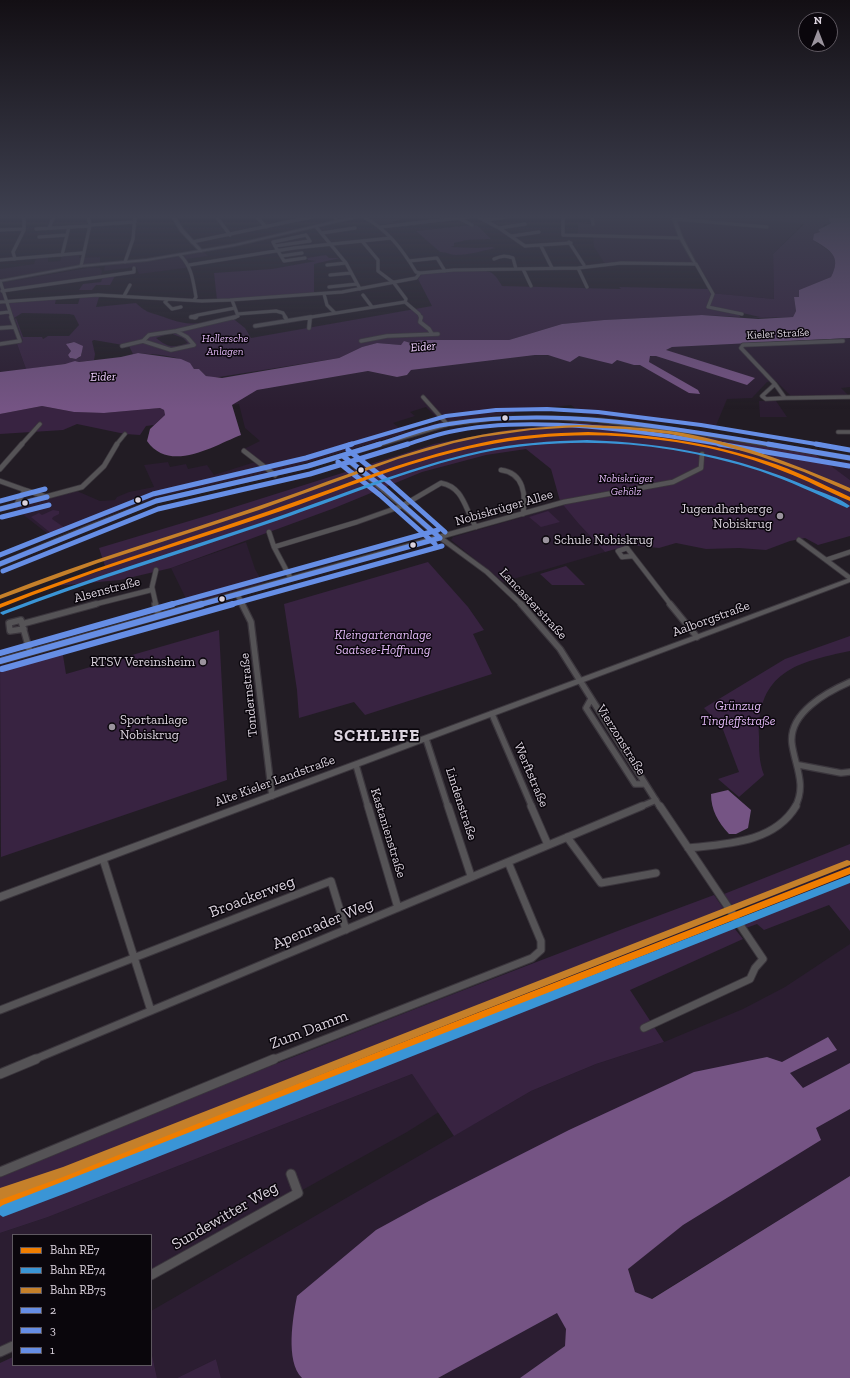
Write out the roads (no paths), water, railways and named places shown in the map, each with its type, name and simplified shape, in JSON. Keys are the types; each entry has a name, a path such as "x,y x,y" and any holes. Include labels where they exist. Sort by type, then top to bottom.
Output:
{"street":[{"path":"2,292 73,280"},
{"path":"194,280 196,297 194,300"},
{"path":"355,280 360,289"},
{"path":"390,280 406,299 405,302 422,316 420,322 429,329 432,334"},
{"path":"0,302 80,296 232,300 324,294 405,280"},
{"path":"528,280 531,286"},
{"path":"584,280 587,286"},
{"path":"705,280 713,294 708,308 739,312 742,314"},
{"path":"0,281 2,292 20,341 0,344"},
{"path":"329,287 357,284"},
{"path":"124,296 130,285"},
{"path":"324,294 328,305 335,313"},
{"path":"363,295 372,307"},
{"path":"168,299 165,302 172,309 181,307"},
{"path":"232,300 237,314"},
{"path":"255,326 405,302"},
{"path":"198,315 235,308"},
{"path":"143,341 150,334 176,331 233,318 238,316 237,314 276,311 283,313 288,321"},
{"path":"0,313 9,312"},
{"path":"309,328 310,318"},
{"path":"0,328 14,327"},
{"path":"122,346 143,341 171,350 194,345 187,337 176,331"},
{"path":"361,341 388,336 438,334"},
{"name":"Kieler Straße","path":"785,398 775,384 741,348 741,346 843,341"},
{"path":"775,384 762,396 766,399 850,397"},
{"path":"423,397 447,424"},
{"path":"0,564 90,526 156,501 275,475 447,424 467,421 520,418 567,419 662,428 850,458"},
{"path":"0,469 40,424"},
{"path":"838,432 850,432"},
{"path":"0,509 76,490 85,486 104,466 118,442 125,434"},
{"path":"244,450 275,475"},
{"name":"Nobiskrüger Allee","path":"0,660 440,538 564,502 673,482 701,468 702,454"},
{"name":"Lancasterstraße","path":"343,456 385,489 402,506 440,538 468,557 511,594 546,631 580,681"},
{"path":"501,470 509,470 514,473 523,486 526,503 523,514"},
{"path":"0,481 47,497"},
{"path":"274,547 351,524 402,506 433,489 445,487 456,488 461,493 471,521 476,527"},
{"path":"16,505 25,490"},
{"path":"270,532 274,547 290,579"},
{"path":"799,540 850,579"},
{"path":"826,560 850,552"},
{"path":"633,556 697,637"},
{"name":"Alsenstraße","path":"156,570 153,577 151,590 159,616"},
{"name":"Aalborgstraße","path":"580,681 850,579"},
{"name":"Alsenstraße","path":"30,652 23,627 151,590"},
{"name":"Tondernstraße","path":"237,594 251,622 272,796"},
{"name":"Vierzonstraße","path":"580,681 645,784 763,959 755,968 750,980 644,1028"},
{"name":"Alte Kieler Landstraße","path":"0,897 580,681"},
{"path":"688,848 743,842 773,829 790,817 800,797 802,784 799,765 791,739 803,712 826,692 850,682"},
{"name":"Vierzonstraße","path":"591,699 586,708 635,784 645,784"},
{"name":"Werftstraße","path":"492,714 548,845"},
{"name":"Lindenstraße","path":"426,739 471,876"},
{"name":"Kastanienstraße","path":"356,765 398,908"},
{"path":"799,765 841,773 850,772"},
{"name":"Apenrader Weg","path":"0,1074 656,800"},
{"path":"567,838 601,883 656,873"},
{"path":"103,859 151,1011"},
{"name":"Zum Damm","path":"0,1172 231,1076 532,958 541,950 541,941 508,862"},
{"name":"Broackerweg","path":"0,1010 331,881 346,930"},
{"name":"Sundewitter Weg","path":"152,1274 298,1192 291,1174"},
{"path":"0,1352 12,1346"}],"water":[{"name":"Eider","path":"823,280 850,280 850,338 672,347 666,350 755,378 747,385 656,356 650,356 649,362 698,390 700,394 689,393 640,365 634,365 617,360 612,364 579,356 570,362 548,355 535,355 411,370 407,375 397,377 368,371 257,390 232,405 241,435 206,450 180,456 168,455 157,451 147,441 150,429 165,415 164,410 160,408 104,413 74,412 42,406 0,414 0,372 65,364 75,361 79,362 121,357 138,353 181,359 190,363 194,369 199,369 206,376 222,378 339,358 362,347 377,343 401,345 404,341 414,344 417,343 415,341 424,340 509,340 562,324 604,320 702,315 758,319 793,317 796,311 794,297 799,297 799,290"},
{"path":"74,342 83,346 81,356 76,359 70,358 68,355 71,351 66,344"},
{"path":"728,790 751,810 748,828 736,834 729,834 718,820 711,800 711,794"},
{"path":"828,1037 837,1050 790,1073 803,1088 850,1063 850,1109 816,1128 821,1140 683,1225 628,1269 635,1292 652,1299 850,1176 850,1378 520,1378 565,1346 566,1329 557,1313 438,1378 302,1378 293,1361 292,1350 292,1327 297,1296 376,1230 429,1201 569,1130 694,1072 767,1057 782,1062"}],"rail line":[{"name":"RB75","path":"0,597 96,562 257,509 396,458 453,442 531,429 578,426 625,427 670,433 716,442 761,454 850,490"},
{"name":"RE7","path":"0,606 96,571 257,517 368,477 453,451 517,438 588,433 660,438 695,444 764,462 808,479 850,499"},
{"name":"RE74","path":"3,613 100,578 262,524 425,467 481,452 516,446 551,442 587,441 658,446 693,452 761,470 805,487 847,506"},
{"name":"RB75","path":"0,1194 63,1172 847,863"},
{"name":"RE7","path":"0,1203 66,1179 850,870"},
{"name":"RE74","path":"3,1211 850,879"}],"place":[{"name":"Jugendherberge Nobiskrug","path":"780,516"},
{"name":"Schule Nobiskrug","path":"546,540"},
{"name":"RTSV Vereinsheim","path":"203,662"},
{"name":"Sportanlage Nobiskrug","path":"112,727"}],"district":[{"name":"SCHLEIFE","path":"377,736"}],"park label":[{"name":"Hollersche Anlagen","path":"225,345"},
{"name":"Nobiskrüger Gehölz","path":"626,485"},
{"name":"Kleingartenanlage Saatsee-Hoffnung","path":"383,642"},
{"name":"Grünzug Tingleffstraße","path":"738,714"}]}
